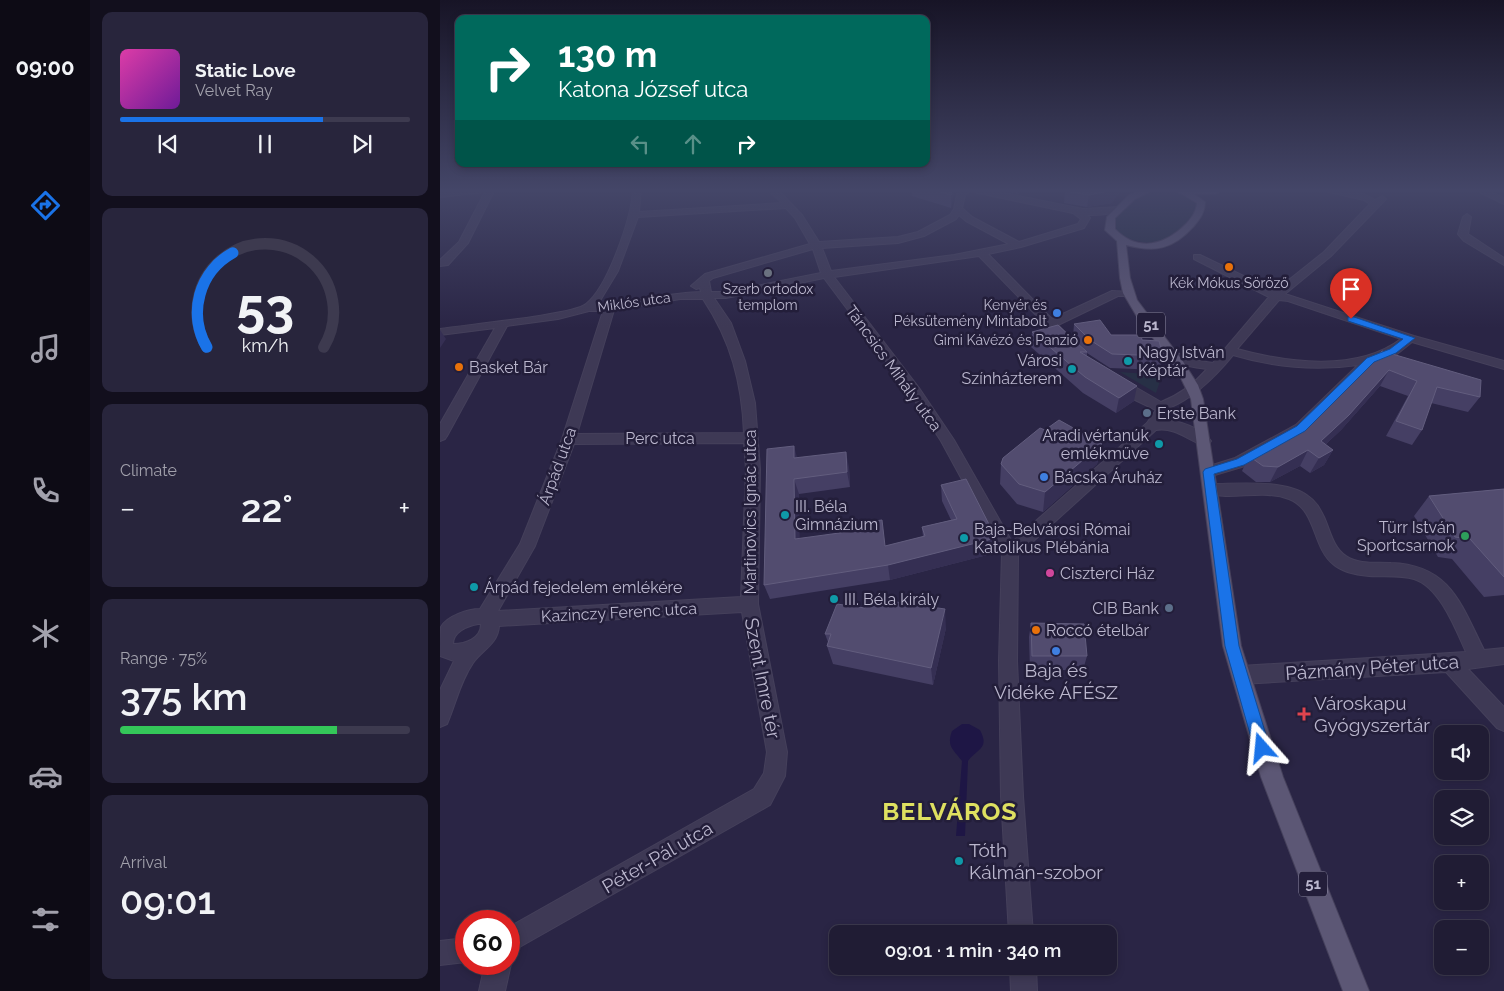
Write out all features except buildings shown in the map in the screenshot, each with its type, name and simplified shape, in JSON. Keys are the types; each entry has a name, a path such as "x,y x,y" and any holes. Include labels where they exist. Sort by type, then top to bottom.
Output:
{"main road":[{"name":"51","path":"1114,235 1122,240 1125,256 1122,265 1129,294 1187,372 1194,388 1200,412 1232,646 1272,777 1356,991"},
{"path":"1122,240 1143,245 1166,244 1179,235"},
{"path":"1125,256 1143,245"}],"street":[{"path":"442,263 464,243 468,235"},
{"path":"588,308 599,299 627,235"},
{"name":"Táncsics Mihály utca","path":"810,235 827,275 915,391 947,440 1010,553"},
{"path":"680,296 703,280 720,272 816,246 917,235"},
{"path":"1000,235 1018,245"},
{"name":"Miklós utca","path":"440,332 566,315 588,308 610,307 680,296 726,295 827,275 982,253 1050,235"},
{"path":"1107,375 1138,396 1160,407 1171,404 1194,388 1216,367 1276,296 1306,273 1346,235"},
{"path":"1464,235 1504,262"},
{"path":"982,253 1077,352"},
{"path":"1197,257 1276,296 1290,298 1410,338 1504,365"},
{"name":"Martinovics Ignác utca","path":"703,280 707,296 725,323 739,361 749,403 753,469 749,604"},
{"path":"1052,324 1116,293 1129,294"},
{"name":"Árpád utca","path":"454,676 462,662 489,634 491,627 488,619 527,546 569,439 610,307"},
{"path":"440,436 503,324"},
{"path":"1231,351 1262,360 1304,364 1346,364 1370,360 1393,351 1410,338"},
{"path":"1175,356 1190,363 1216,367"},
{"path":"1208,472 1240,462 1301,428 1370,360"},
{"path":"1020,925 1012,796 1008,602 1010,553 1152,426 1161,415 1162,410 1160,407"},
{"path":"1152,426 1163,423 1175,424 1204,441"},
{"name":"Perc utca","path":"569,439 752,438"},
{"path":"1211,489 1282,491 1293,494 1310,506 1331,552 1345,565 1408,570 1425,576 1440,588 1451,604 1479,659"},
{"name":"Kazinczy Ferenc utca","path":"445,637 469,617 488,619 749,604"},
{"name":"Szent Imre tér","path":"749,604 777,752"},
{"path":"445,637 459,653 475,648"},
{"path":"440,717 454,676 445,637"},
{"name":"Pázmány Péter utca","path":"1241,676 1450,663 1504,656"},
{"path":"1450,663 1504,721"},
{"name":"Péter-Pál utca","path":"520,935 762,797 774,776 777,752"},
{"path":"440,953 455,951"},
{"path":"492,991 496,975"},
{"path":"1023,975 1024,991"}],"shaded area":[{"path":"1171,235 1160,241 1151,242 1142,242 1123,236"},
{"path":"1120,372 1162,375 1156,393"},
{"path":"962,724 969,724 980,730 984,741 981,748 968,761 965,836 956,836 962,761 950,745 950,736 952,731"}],"place":[{"name":"Kék Mókus Söröző","path":"1229,267"},
{"name":"Szerb ortodox templom","path":"768,273"},
{"name":"Kenyér és Péksütemény Mintabolt","path":"1057,313"},
{"name":"Gimi Kávézó és Panzió","path":"1088,340"},
{"name":"Nagy István Képtár","path":"1128,361"},
{"name":"Basket Bár","path":"459,367"},
{"name":"Városi Színházterem","path":"1072,369"},
{"name":"Erste Bank","path":"1147,413"},
{"name":"Aradi vértanúk emlékműve","path":"1159,444"},
{"name":"Bácska Áruház","path":"1044,477"},
{"name":"III. Béla Gimnázium","path":"785,515"},
{"name":"Türr István Sportcsarnok","path":"1465,536"},
{"name":"Baja-Belvárosi Római Katolikus Plébánia","path":"964,538"},
{"name":"Ciszterci Ház","path":"1050,573"},
{"name":"Árpád fejedelem emlékére","path":"474,587"},
{"name":"III. Béla király","path":"834,599"},
{"name":"CIB Bank","path":"1169,608"},
{"name":"Roccó ételbár","path":"1036,630"},
{"name":"Baja és Vidéke ÁFÉSZ","path":"1056,651"},
{"name":"Városkapu Gyógyszertár","path":"1304,714"},
{"name":"Tóth Kálmán-szobor","path":"959,861"}],"district":[{"name":"BELVÁROS","path":"950,811"}],"route":[{"path":"1262,748 1232,646 1208,472 1240,462 1301,428 1370,360 1393,351 1410,338 1351,319"}]}
